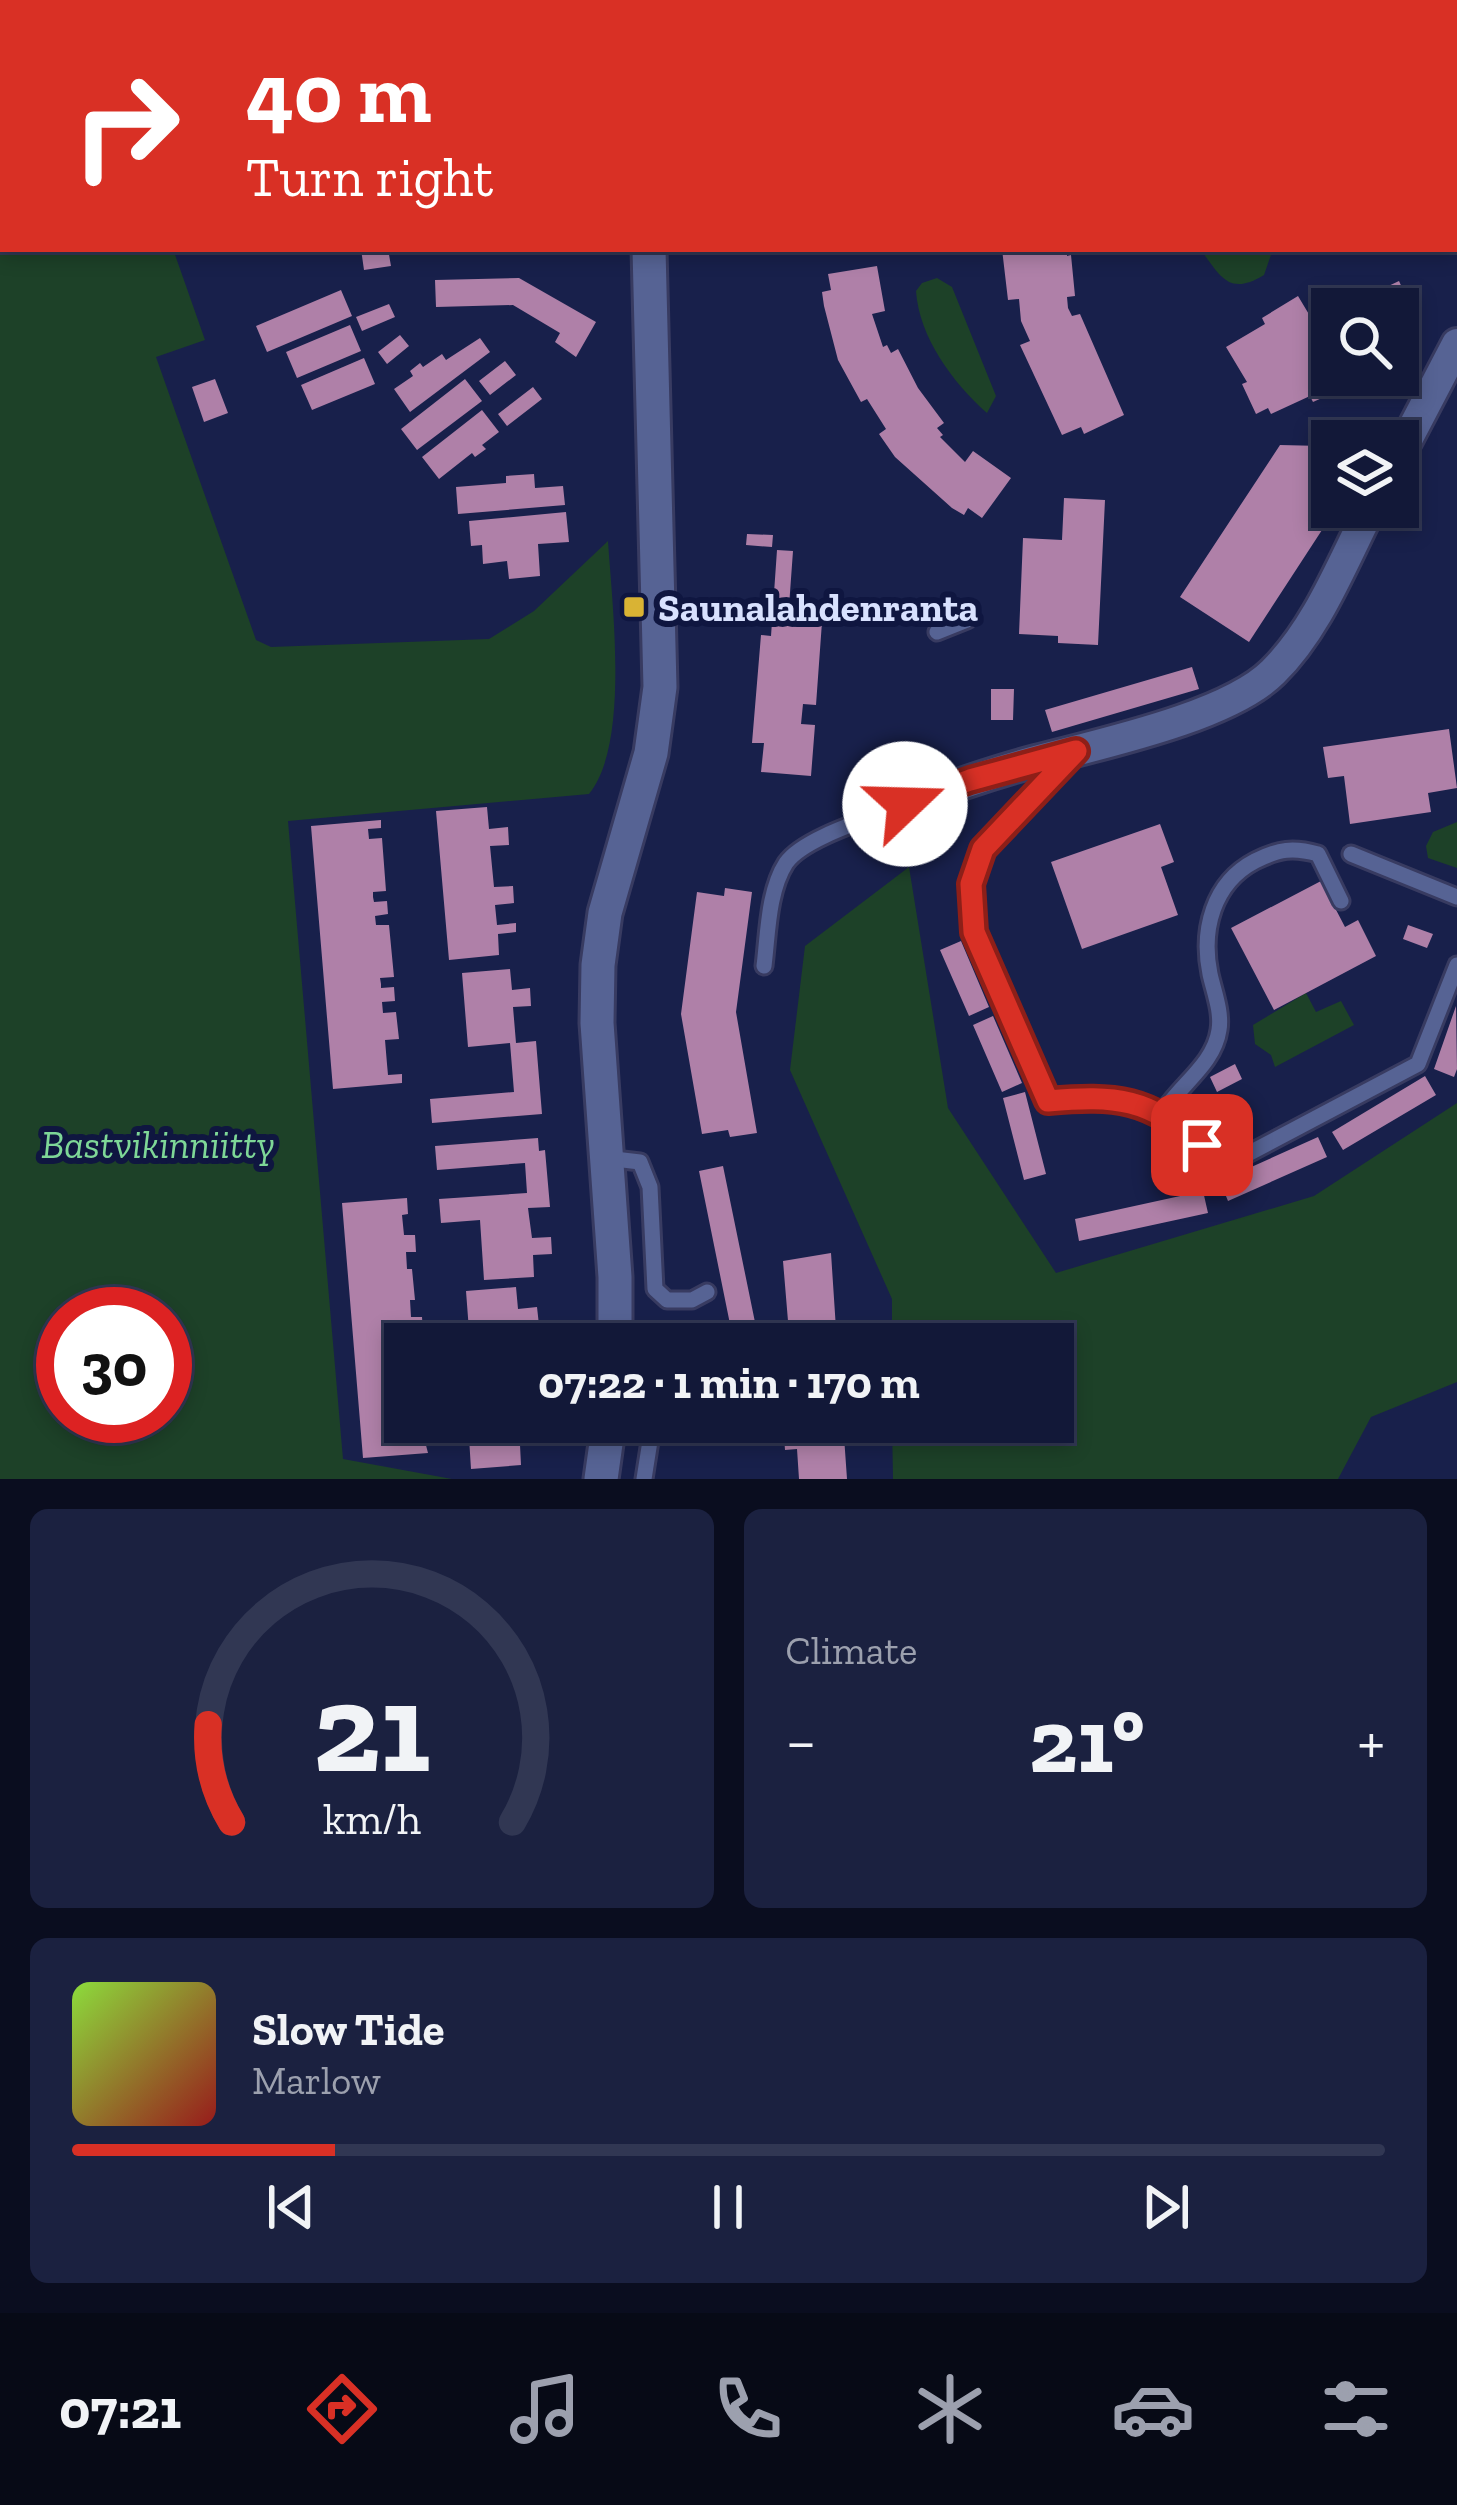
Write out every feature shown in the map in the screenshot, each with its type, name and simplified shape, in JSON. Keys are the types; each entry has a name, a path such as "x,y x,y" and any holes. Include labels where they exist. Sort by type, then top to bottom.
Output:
{"street":[{"path":"614,1323 598,965 605,914 651,753 660,687 649,252"},
{"path":"1417,420 1457,344"},
{"path":"905,804 970,780 1150,730 1248,692 1275,671 1308,627 1360,528"},
{"path":"601,1479 607,1443"}],"lane":[{"path":"938,632 967,620"},
{"path":"1076,751 983,849 971,884 974,932 1048,1101 1103,1096 1161,1115 1179,1124 1225,1166 1418,1064 1457,965"},
{"path":"764,966 773,898 783,867 797,850 905,804"},
{"path":"1161,1115 1171,1097 1209,1058 1219,1030 1205,940 1226,884 1246,866 1278,850 1298,848 1318,854 1341,901"},
{"path":"1351,854 1457,897"},
{"path":"606,1158 640,1162 650,1187 655,1289 667,1300 692,1300 707,1292"},
{"path":"644,1479 650,1443"}],"green space":[{"name":"Bastvikinniitty","path":"0,252 174,252 205,340 156,357 256,640 271,647 489,639 534,611 608,541 615,636 614,709 602,771 589,794 288,821 343,1459 452,1479 0,1479"},
{"path":"1202,252 1272,252 1264,275 1242,284 1226,280"},
{"path":"937,278 952,287 996,396 987,413 950,373 924,325 916,291 922,283"},
{"path":"1457,822 1457,868 1428,858 1426,846 1433,832"},
{"path":"909,867 948,1108 1056,1273 1314,1196 1457,1103 1457,1382 1371,1417 1338,1479 893,1479 892,1443 1074,1443 1074,1323 892,1323 892,1299 790,1070 805,946"},
{"path":"1306,993 1316,1012 1341,1001 1354,1025 1275,1067 1271,1055 1255,1044 1253,1025"}],"building":[{"path":"361,252 389,252 391,266 364,270"},
{"path":"1002,252 1071,255 1075,296 1067,297 1068,308 1072,316 1080,314 1124,415 1084,434 1081,427 1062,435 1020,345 1030,341 1021,321 1019,299 1008,300"},
{"path":"877,266 885,311 872,314 883,347 887,345 891,353 898,349 918,388 944,423 937,428 940,437 965,462 973,451 1011,478 982,518 968,508 964,515 952,508 895,457 879,434 886,429 867,399 861,402 838,360 822,292 831,290 828,274"},
{"path":"519,278 596,322 576,357 555,342 560,333 513,305 436,307 435,280"},
{"path":"341,290 352,316 267,352 256,326"},
{"path":"1298,296 1311,318 1311,396 1326,396 1313,402 1310,396 1271,414 1268,408 1256,414 1242,384 1247,382 1226,347 1265,324 1262,318"},
{"path":"389,304 395,317 362,331 356,317"},
{"path":"350,325 361,351 297,378 286,352"},
{"path":"400,335 409,346 387,364 378,352"},
{"path":"480,338 490,352 410,412 394,389 413,376 410,371 442,354 446,360"},
{"path":"364,358 375,384 312,410 301,385"},
{"path":"505,361 516,375 490,395 479,381"},
{"path":"215,379 228,413 204,422 192,387"},
{"path":"465,379 482,401 417,450 401,429"},
{"path":"533,387 542,399 507,426 498,414"},
{"path":"482,410 499,432 482,445 486,449 475,457 472,453 439,479 422,457"},
{"path":"1280,445 1311,446 1311,528 1323,528 1249,642 1180,597"},
{"path":"534,474 535,488 563,486 565,505 458,514 456,487 506,483 506,476"},
{"path":"1064,498 1105,500 1098,645 1019,634 1023,538 1062,540"},
{"path":"566,512 569,542 538,544 540,576 509,579 507,561 483,564 482,545 471,546 469,521"},
{"path":"747,534 773,535 772,547 746,545"},
{"path":"777,550 793,551 788,620 822,622 816,705 803,704 801,724 815,725 811,776 761,772 764,743 752,743 761,635 771,636"},
{"path":"1192,667 1199,689 1052,732 1045,710"},
{"path":"991,689 1014,689 1013,720 991,720"},
{"path":"1449,729 1457,788 1428,793 1431,812 1350,824 1344,776 1328,778 1323,747"},
{"path":"487,807 489,829 508,827 509,845 490,846 494,887 513,886 514,903 495,905 497,925 516,923 516,932 498,934 499,955 449,960 436,811"},
{"path":"381,820 381,828 368,829 369,839 382,838 386,891 373,892 373,897 374,902 387,901 388,914 375,916 376,925 389,925 394,977 380,978 381,988 394,987 395,1001 382,1002 383,1013 396,1012 399,1039 385,1040 388,1075 402,1074 402,1083 333,1089 311,826"},
{"path":"1160,824 1174,862 1161,867 1178,915 1082,949 1051,862"},
{"path":"1321,881 1345,927 1358,920 1376,956 1274,1010 1231,928"},
{"path":"725,888 752,892 736,1012 757,1133 730,1137 728,1130 702,1134 681,1014 697,892 724,896"},
{"path":"1408,925 1433,934 1427,948 1403,939"},
{"path":"961,941 989,1007 969,1016 940,950"},
{"path":"510,969 512,990 530,988 531,1006 513,1007 516,1043 536,1041 542,1114 432,1123 430,1099 514,1092 510,1043 468,1047 462,973"},
{"path":"1456,1006 1457,1069 1454,1077 1434,1069"},
{"path":"993,1016 1022,1083 1002,1092 973,1025"},
{"path":"1235,1064 1242,1079 1217,1092 1210,1077"},
{"path":"1425,1076 1436,1095 1343,1150 1332,1132"},
{"path":"1025,1092 1046,1174 1024,1180 1003,1098"},
{"path":"1318,1137 1327,1157 1228,1201 1220,1181"},
{"path":"538,1138 539,1151 545,1150 550,1207 528,1208 532,1238 551,1237 552,1254 533,1255 534,1277 484,1280 480,1220 441,1223 439,1199 527,1193 525,1163 437,1170 435,1146"},
{"path":"723,1166 755,1323 730,1323 699,1171"},
{"path":"1203,1191 1208,1213 1079,1241 1075,1219"},
{"path":"407,1198 408,1214 402,1215 404,1235 415,1235 416,1252 406,1252 415,1300 410,1300 411,1317 422,1317 422,1323 384,1323 384,1443 425,1443 428,1453 363,1458 342,1203"},
{"path":"831,1253 836,1323 776,1323 788,1321 783,1261"},
{"path":"516,1287 518,1309 537,1307 539,1323 468,1323 466,1291"},
{"path":"469,1443 539,1443 520,1445 521,1465 471,1469"},
{"path":"784,1443 844,1443 847,1479 799,1479 797,1449 785,1450"}],"place":[{"name":"Saunalahdenranta","path":"634,607"}],"route":[{"path":"905,804 970,780 1076,751 983,849 971,884 974,932 1048,1101 1103,1096 1146,1108 1179,1124 1202,1145"}]}
